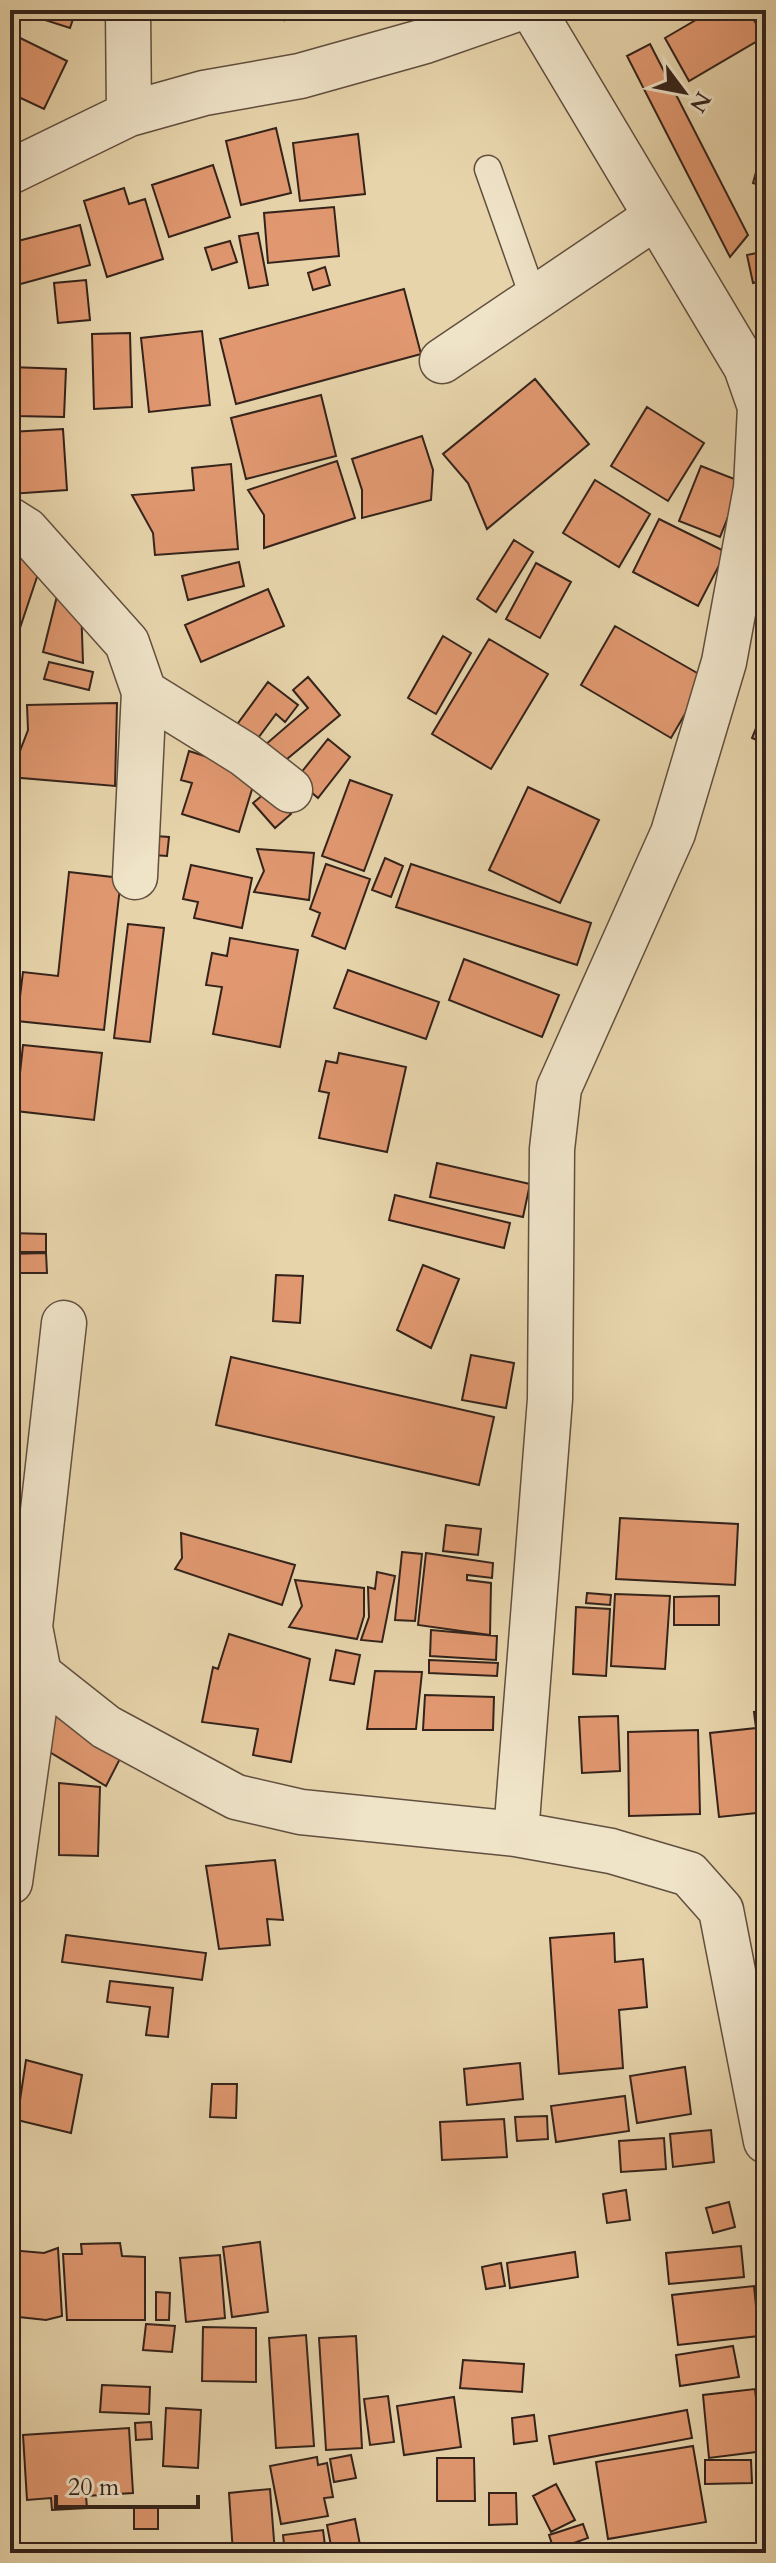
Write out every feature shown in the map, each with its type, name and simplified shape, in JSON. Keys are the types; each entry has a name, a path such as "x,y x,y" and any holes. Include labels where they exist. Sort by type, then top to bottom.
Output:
{"street":[{"path":"128,10 129,114"},
{"path":"10,172 129,114 204,93 300,76 425,41 514,10"},
{"path":"516,1834 550,1399 552,1149 559,1088 673,833 720,676 756,488 763,409 756,364 654,218 587,97 533,10"},
{"path":"442,361 654,218"},
{"path":"10,520 26,530 127,643 144,692 135,877"},
{"path":"144,692 244,754 290,790"},
{"path":"10,1882 39,1674 30,1627 64,1323"},
{"path":"10,1631 39,1674 106,1727 236,1797 301,1812 516,1834 611,1851 689,1874 721,1910 766,2141"}],"lane":[{"path":"488,169 534,299"}],"building":[{"path":"14,10 76,10 70,28"},
{"path":"287,10 322,10 285,20"},
{"path":"713,10 748,10 764,37 689,81 665,38"},
{"path":"10,33 67,61 44,109 10,93"},
{"path":"650,44 748,235 730,257 627,56"},
{"path":"276,128 291,193 241,205 226,141"},
{"path":"358,134 365,194 300,201 293,143"},
{"path":"766,136 766,187 753,183"},
{"path":"213,165 230,217 169,237 152,185"},
{"path":"124,188 129,204 145,199 163,259 107,277 84,201"},
{"path":"334,207 339,256 268,263 264,213"},
{"path":"80,225 90,265 17,285 10,243"},
{"path":"258,233 268,285 249,288 239,236"},
{"path":"230,241 237,262 212,270 205,248"},
{"path":"766,251 766,280 753,283 747,255"},
{"path":"325,267 330,285 313,290 308,273"},
{"path":"86,280 90,320 58,323 54,283"},
{"path":"404,289 421,354 236,404 220,339"},
{"path":"202,331 210,405 149,412 141,338"},
{"path":"130,333 132,407 94,409 92,334"},
{"path":"10,367 66,369 64,417 16,416"},
{"path":"535,379 589,444 487,529 468,483 443,454"},
{"path":"321,395 336,456 246,479 231,418"},
{"path":"647,407 704,443 668,501 611,466"},
{"path":"63,429 67,490 10,494 10,432"},
{"path":"422,436 433,470 431,500 362,518 362,490 352,459"},
{"path":"337,461 355,518 264,548 264,515 248,490"},
{"path":"231,464 238,549 155,555 153,533 132,495 194,490 192,468"},
{"path":"701,466 742,482 720,537 679,521"},
{"path":"595,480 650,514 619,567 563,533"},
{"path":"659,519 726,552 698,606 633,572"},
{"path":"514,540 533,552 496,612 477,599"},
{"path":"10,543 41,565 15,643 10,641"},
{"path":"239,562 244,586 188,600 182,576"},
{"path":"536,563 571,582 540,638 506,619"},
{"path":"59,588 81,604 83,663 43,652"},
{"path":"268,589 284,626 201,662 185,625"},
{"path":"615,626 706,678 671,738 581,685"},
{"path":"443,636 471,653 436,714 408,698"},
{"path":"489,639 548,674 491,769 432,734"},
{"path":"49,662 93,672 89,690 44,679"},
{"path":"308,677 340,715 281,764 265,745 308,708 293,690"},
{"path":"268,682 298,705 285,722 276,714 253,745 233,730"},
{"path":"117,703 115,786 10,777 28,730 27,705"},
{"path":"766,704 766,744 752,738"},
{"path":"328,739 350,757 318,798 296,779"},
{"path":"189,751 257,773 239,832 182,814 192,783 181,780"},
{"path":"350,780 392,795 364,871 322,856"},
{"path":"528,787 599,820 560,903 489,870"},
{"path":"270,789 291,814 275,828 253,803"},
{"path":"155,836 169,837 167,856 153,855"},
{"path":"257,849 314,853 309,900 254,892 264,871"},
{"path":"385,858 403,866 391,897 372,890"},
{"path":"326,864 370,879 345,949 312,936 320,913 310,909"},
{"path":"411,864 591,923 577,965 396,907"},
{"path":"191,865 252,878 242,928 194,918 198,902 183,899"},
{"path":"69,872 121,878 104,1030 17,1021 23,972 58,976"},
{"path":"128,924 164,928 150,1042 114,1038"},
{"path":"230,938 298,950 280,1047 213,1034 222,987 206,985 212,953 227,956"},
{"path":"464,959 559,995 542,1037 449,1000"},
{"path":"348,970 439,1002 426,1039 334,1008"},
{"path":"23,1045 102,1053 94,1120 16,1111"},
{"path":"339,1053 406,1067 387,1152 319,1138 329,1093 319,1091 326,1061 337,1063"},
{"path":"437,1163 530,1184 523,1217 430,1197"},
{"path":"395,1195 510,1223 504,1248 389,1220"},
{"path":"10,1233 46,1234 46,1252 10,1252"},
{"path":"46,1253 47,1273 10,1273 10,1254"},
{"path":"423,1265 459,1279 431,1348 397,1330"},
{"path":"276,1275 303,1276 300,1323 273,1321"},
{"path":"471,1355 514,1363 506,1408 462,1400"},
{"path":"231,1357 494,1417 479,1485 216,1425"},
{"path":"10,1439 18,1440 10,1494"},
{"path":"620,1518 738,1524 735,1585 616,1579"},
{"path":"446,1525 481,1529 478,1555 443,1551"},
{"path":"181,1533 295,1565 282,1605 175,1569 182,1558"},
{"path":"402,1552 422,1554 415,1621 395,1620"},
{"path":"426,1553 493,1563 492,1578 467,1575 467,1580 491,1583 490,1635 418,1625"},
{"path":"377,1572 395,1576 382,1642 361,1640 369,1617 368,1587 375,1589"},
{"path":"295,1580 364,1588 364,1616 357,1639 289,1627 302,1606"},
{"path":"587,1593 611,1595 610,1605 586,1603"},
{"path":"615,1594 670,1596 665,1669 611,1666"},
{"path":"719,1596 719,1625 674,1625 674,1597"},
{"path":"576,1607 610,1609 606,1676 573,1674"},
{"path":"431,1630 497,1636 496,1660 430,1656"},
{"path":"229,1634 310,1659 291,1762 253,1755 258,1729 202,1722 213,1667 218,1669"},
{"path":"336,1650 360,1655 354,1684 330,1680"},
{"path":"429,1660 498,1663 497,1676 429,1673"},
{"path":"375,1671 422,1672 416,1729 367,1729"},
{"path":"425,1695 494,1697 493,1730 423,1730"},
{"path":"766,1711 766,1812 719,1817 710,1733 756,1728 754,1712"},
{"path":"54,1713 123,1753 106,1786 43,1748"},
{"path":"618,1716 620,1771 582,1773 579,1717"},
{"path":"698,1730 700,1814 629,1816 628,1732"},
{"path":"59,1783 100,1787 98,1856 59,1855"},
{"path":"275,1860 283,1920 267,1919 270,1945 219,1949 206,1866"},
{"path":"766,1928 766,1948 757,1949 756,1929"},
{"path":"614,1933 615,1962 643,1959 647,2007 619,2010 623,2068 559,2074 550,1938"},
{"path":"66,1935 206,1953 202,1980 62,1962"},
{"path":"110,1981 173,1988 168,2037 146,2035 150,2007 107,2002"},
{"path":"26,2060 82,2075 71,2133 17,2120"},
{"path":"520,2063 523,2099 467,2105 464,2069"},
{"path":"685,2067 691,2114 637,2123 630,2076"},
{"path":"212,2084 237,2084 236,2118 210,2117"},
{"path":"625,2096 629,2131 556,2142 551,2106"},
{"path":"547,2116 548,2139 517,2141 515,2117"},
{"path":"504,2119 507,2157 442,2160 440,2122"},
{"path":"711,2130 714,2162 673,2167 670,2134"},
{"path":"664,2138 666,2169 621,2172 619,2141"},
{"path":"626,2190 630,2220 607,2223 603,2194"},
{"path":"729,2202 735,2227 713,2233 706,2208"},
{"path":"260,2242 268,2312 232,2317 223,2247"},
{"path":"120,2243 122,2256 145,2257 145,2320 67,2320 63,2254 82,2254 81,2244"},
{"path":"741,2246 744,2277 669,2284 666,2253"},
{"path":"58,2248 62,2316 46,2320 10,2316 10,2250 44,2253"},
{"path":"575,2252 578,2277 510,2288 507,2263"},
{"path":"220,2255 225,2318 186,2322 180,2258"},
{"path":"501,2263 505,2286 486,2289 482,2267"},
{"path":"754,2286 759,2336 678,2345 672,2295"},
{"path":"156,2292 170,2293 169,2320 156,2320"},
{"path":"146,2324 175,2326 172,2352 143,2350"},
{"path":"203,2327 256,2328 256,2382 202,2381"},
{"path":"306,2335 314,2446 276,2448 269,2338"},
{"path":"356,2336 362,2448 326,2450 319,2338"},
{"path":"733,2346 739,2377 680,2386 676,2355"},
{"path":"463,2360 524,2364 522,2392 460,2388"},
{"path":"102,2385 150,2387 149,2414 100,2412"},
{"path":"755,2389 756,2398 766,2397 766,2446 756,2447 756,2452 709,2458 703,2395"},
{"path":"388,2396 394,2442 370,2445 364,2399"},
{"path":"454,2397 461,2447 404,2455 397,2406"},
{"path":"166,2408 201,2410 198,2468 163,2466"},
{"path":"687,2410 692,2438 554,2464 549,2436"},
{"path":"534,2415 537,2441 514,2444 512,2418"},
{"path":"151,2422 152,2439 136,2440 135,2423"},
{"path":"129,2428 133,2493 86,2496 87,2508 52,2510 51,2498 27,2500 23,2435"},
{"path":"693,2446 706,2522 608,2539 596,2462"},
{"path":"351,2455 356,2478 334,2482 330,2459"},
{"path":"317,2457 318,2465 327,2463 333,2497 324,2498 328,2516 281,2524 270,2466"},
{"path":"437,2458 474,2458 475,2501 437,2501"},
{"path":"705,2460 751,2460 752,2483 705,2484"},
{"path":"556,2484 575,2520 551,2532 533,2496"},
{"path":"270,2489 275,2553 233,2553 229,2493"},
{"path":"489,2493 516,2493 517,2524 489,2525"},
{"path":"134,2507 158,2508 158,2529 134,2529"},
{"path":"355,2519 360,2545 332,2551 327,2525"},
{"path":"583,2524 588,2538 554,2550 549,2535"},
{"path":"323,2530 326,2553 285,2553 283,2535"}]}
